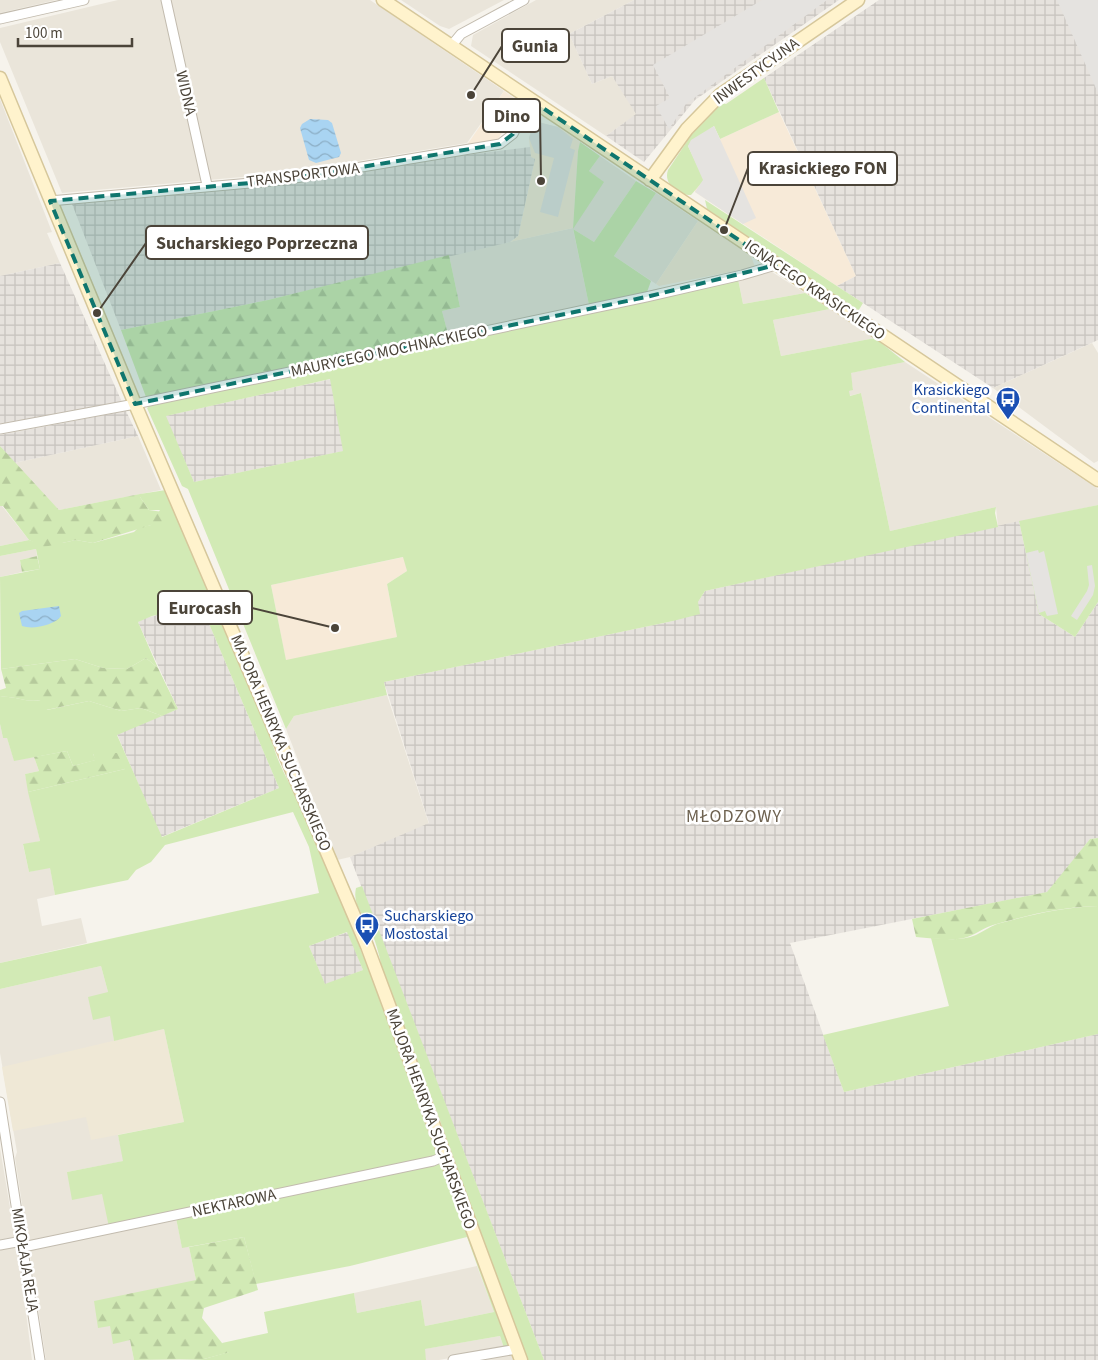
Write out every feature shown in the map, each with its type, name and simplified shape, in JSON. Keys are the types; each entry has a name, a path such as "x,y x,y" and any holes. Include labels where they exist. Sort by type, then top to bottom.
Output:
{"street":[{"path":"0,19 84,0"},
{"name":"WIDNA","path":"166,0 207,186"},
{"name":"IGNACEGO KRASICKIEGO","path":"383,0 1098,480"},
{"path":"451,46 460,34 524,0"},
{"name":"INWESTYCYJNA","path":"650,180 687,129 720,95 858,0"},
{"name":"MAJORA HENRYKA SUCHARSKIEGO","path":"0,78 50,201 344,890 519,1354"},
{"name":"TRANSPORTOWA","path":"50,201 283,180 500,144 513,134 531,100"},
{"name":"MAURYCEGO MOCHNACKIEGO","path":"0,429 136,404 636,299 742,275 776,264"},
{"name":"MIKOŁAJA REJA","path":"0,1102 40,1360"},
{"name":"NEKTAROWA","path":"0,1245 23,1244 433,1161 445,1156"},
{"path":"453,1360 519,1354"}],"highlighted area":[{"path":"531,100 776,265 646,297 135,404 50,201 283,180 500,144 513,134"}],"shaded area":[{"path":"0,0 56,0 0,13"},
{"path":"118,0 370,0 504,91 467,143 286,173 62,193 0,42 0,28"},
{"path":"401,0 504,0 449,29 440,26"},
{"path":"536,0 634,0 569,34 592,84 612,76 637,114 606,136 471,46 473,35"},
{"path":"634,0 839,0 695,100 644,162 606,136 636,114 612,76 592,84 569,34"},
{"path":"762,0 827,0 686,104 669,129 656,106 670,98 653,65"},
{"path":"879,0 1098,0 1098,340 993,388 837,286 856,276 764,78"},
{"path":"1057,0 1097,0 1098,93"},
{"path":"504,91 521,103 498,139 467,145"},
{"path":"0,99 52,232 47,233 60,263 0,276"},
{"path":"779,112 856,276 837,286 695,192 691,140 720,139"},
{"path":"534,121 558,127 580,142 573,228 510,242 518,236 535,159 531,158 529,138"},
{"path":"534,121 558,127 573,139 570,148 575,150 558,217 540,212 554,158 535,153 529,138"},
{"path":"714,126 756,218 743,224 695,192 703,180 688,146 691,140"},
{"path":"530,147 531,157 535,159 518,236 510,242 268,300 121,330 72,204 281,184 426,160"},
{"path":"600,156 636,181 594,242 573,229 589,305 448,334 442,311 460,307 449,255 573,228 603,182 589,171"},
{"path":"656,193 698,221 656,284 614,256"},
{"path":"698,221 751,256 755,267 659,286 656,284"},
{"path":"60,263 122,402 0,425 0,276"},
{"path":"772,272 805,293 743,304 738,279"},
{"path":"830,309 875,338 781,356 773,320"},
{"path":"1092,343 1098,353 1098,461 1094,463 993,388"},
{"path":"905,362 1098,489 1098,505 998,527 996,507 890,531 861,393 849,396 849,391 853,389 850,373"},
{"path":"331,379 344,451 194,482 165,416"},
{"path":"126,411 138,436 14,463 0,446 0,435"},
{"path":"138,436 161,490 59,510 14,463"},
{"path":"0,506 2,506 29,540 0,546"},
{"path":"1019,521 1039,614 1075,637 1098,602 1098,838 1090,839 1048,892 790,943 844,1092 1098,1034 1098,1360 544,1360 350,857 429,823 384,682 673,621 698,602 705,591"},
{"path":"36,549 37,556 20,560 22,572 0,577 0,556"},
{"path":"1038,550 1039,553 1044,551 1058,614 1047,616 1045,611 1039,613 1026,553"},
{"path":"404,557 407,571 387,584 397,637 286,661 271,585"},
{"path":"1092,565 1095,586 1093,595 1077,620 1071,616 1087,591 1089,585 1087,566"},
{"path":"201,605 279,788 161,837 117,734 178,709 138,622 145,618"},
{"path":"387,695 429,824 350,857 337,860 286,729 294,716"},
{"path":"0,724 3,738 7,738 14,760 34,757 39,771 25,774 40,841 23,845 29,872 50,867 55,895 37,899 42,926 81,918 87,943 0,963"},
{"path":"348,932 363,970 325,985 309,946"},
{"path":"101,966 108,992 114,1041 118,1135 124,1161 67,1172 102,1194 176,1218 182,1247 189,1247 196,1280 110,1325 130,1340 134,1360 46,1360 15,1158 17,1152 0,1053 0,989"},
{"path":"164,1029 184,1122 91,1140 86,1117 13,1131 2,1067"},
{"path":"0,1148 15,1237 0,1240"},
{"path":"14,1247 18,1249 32,1360 0,1360 0,1250"},
{"path":"477,1266 494,1312 425,1326 421,1300 357,1313 354,1293"},
{"path":"500,1336 504,1348 439,1360 426,1360 424,1349"},
{"path":"511,1352 513,1360 467,1360"}],"green space":[{"path":"764,78 779,112 720,139 714,126 688,146 704,180 691,195 681,193 673,188 668,180 668,170 692,134 722,103 726,104"},
{"path":"580,142 600,156 589,171 604,182 573,229"},
{"path":"636,181 656,193 614,256 651,281 647,292 589,305 573,229 594,242"},
{"path":"705,200 863,303 857,313 821,289 816,282 707,209"},
{"path":"449,255 460,307 442,311 448,334 146,397 121,330 268,300"},
{"path":"738,279 743,304 805,293 830,309 773,320 781,356 875,338 905,362 851,373 853,390 849,391 850,396 861,393 890,531 996,507 995,513 998,527 705,591 698,602 700,614 673,621 384,682 387,695 294,716 286,729 188,489 182,486 147,408 151,405 438,346","holes":["330,379 343,451 194,482 166,416","403,557 407,571 387,584 397,637 286,660 271,585"]},
{"path":"0,446 59,510 140,494 149,510 163,512 164,521 93,543 76,540 44,547 29,540 3,506 0,506"},
{"path":"166,490 268,727 273,747 281,766 301,802 368,968 511,1345 504,1348 500,1336 425,1349 426,1360 179,1360 204,1359 229,1352 222,1343 268,1333 264,1312 354,1293 357,1313 421,1300 425,1326 494,1312 467,1237 350,1266 256,1284 244,1237 182,1248 176,1218 110,1232 102,1194 72,1200 67,1172 123,1161 118,1135 184,1122 164,1029 114,1041 110,1016 93,1020 88,997 108,992 101,966 0,989 0,963 319,893 309,847 293,812 165,845 151,862 136,870 128,880 55,895 50,868 29,872 23,844 40,841 28,792 125,769 93,754 96,760 73,766 67,751 14,761 7,738 3,738 0,724 0,697 30,701 41,700 47,710 89,701 121,711 141,708 162,716 117,735 162,837 279,788 201,605 152,616 138,622 158,668 146,658 127,669 103,668 75,659 1,669 0,577 40,569 36,549 0,556 0,546 29,540 62,543 76,540 93,543 134,532 138,528 151,525 160,510 149,510 140,494","holes":["347,932 363,970 325,984 309,946"]},
{"path":"1098,505 1098,602 1075,637 1039,614 1019,521"},
{"path":"37,556 40,569 22,572 20,560"},
{"path":"146,658 158,668 178,709 162,716 141,708 121,711 89,701 46,710 40,700 30,701 0,697 0,690 6,688 1,669 75,659 103,668 127,669"},
{"path":"67,751 73,766 95,760 93,753 117,753 125,769 28,792 25,774 39,771 34,757"},
{"path":"1098,838 1098,906 1058,910 1019,918 993,925 958,939 916,937 912,919 1047,892 1090,839"},
{"path":"362,886 544,1360 527,1360 438,1115 383,973 373,936 357,906 356,888"},
{"path":"1098,906 1098,1034 844,1092 823,1035 949,1006 931,938 965,938 976,935 997,924 1059,910"},
{"path":"244,1237 258,1290 204,1308 202,1318 222,1343 228,1345 230,1352 204,1359 134,1360 130,1340 113,1344 110,1326 98,1328 94,1301 196,1280 189,1247"}],"water":[{"path":"310,119 328,120 332,123 341,153 339,157 316,163 309,160 300,128 302,124"},
{"path":"59,606 61,616 54,622 38,627 22,626 19,613 22,611"}],"place":[{"name":"Gunia","path":"471,95"},
{"name":"Dino","path":"541,181"},
{"name":"Krasickiego FON","path":"724,230"},
{"name":"Sucharskiego Poprzeczna","path":"97,313"},
{"name":"Krasickiego Continental","path":"1008,420"},
{"name":"Eurocash","path":"335,628"},
{"name":"Sucharskiego Mostostal","path":"367,946"}],"district":[{"name":"MŁODZOWY","path":"734,816"}]}
